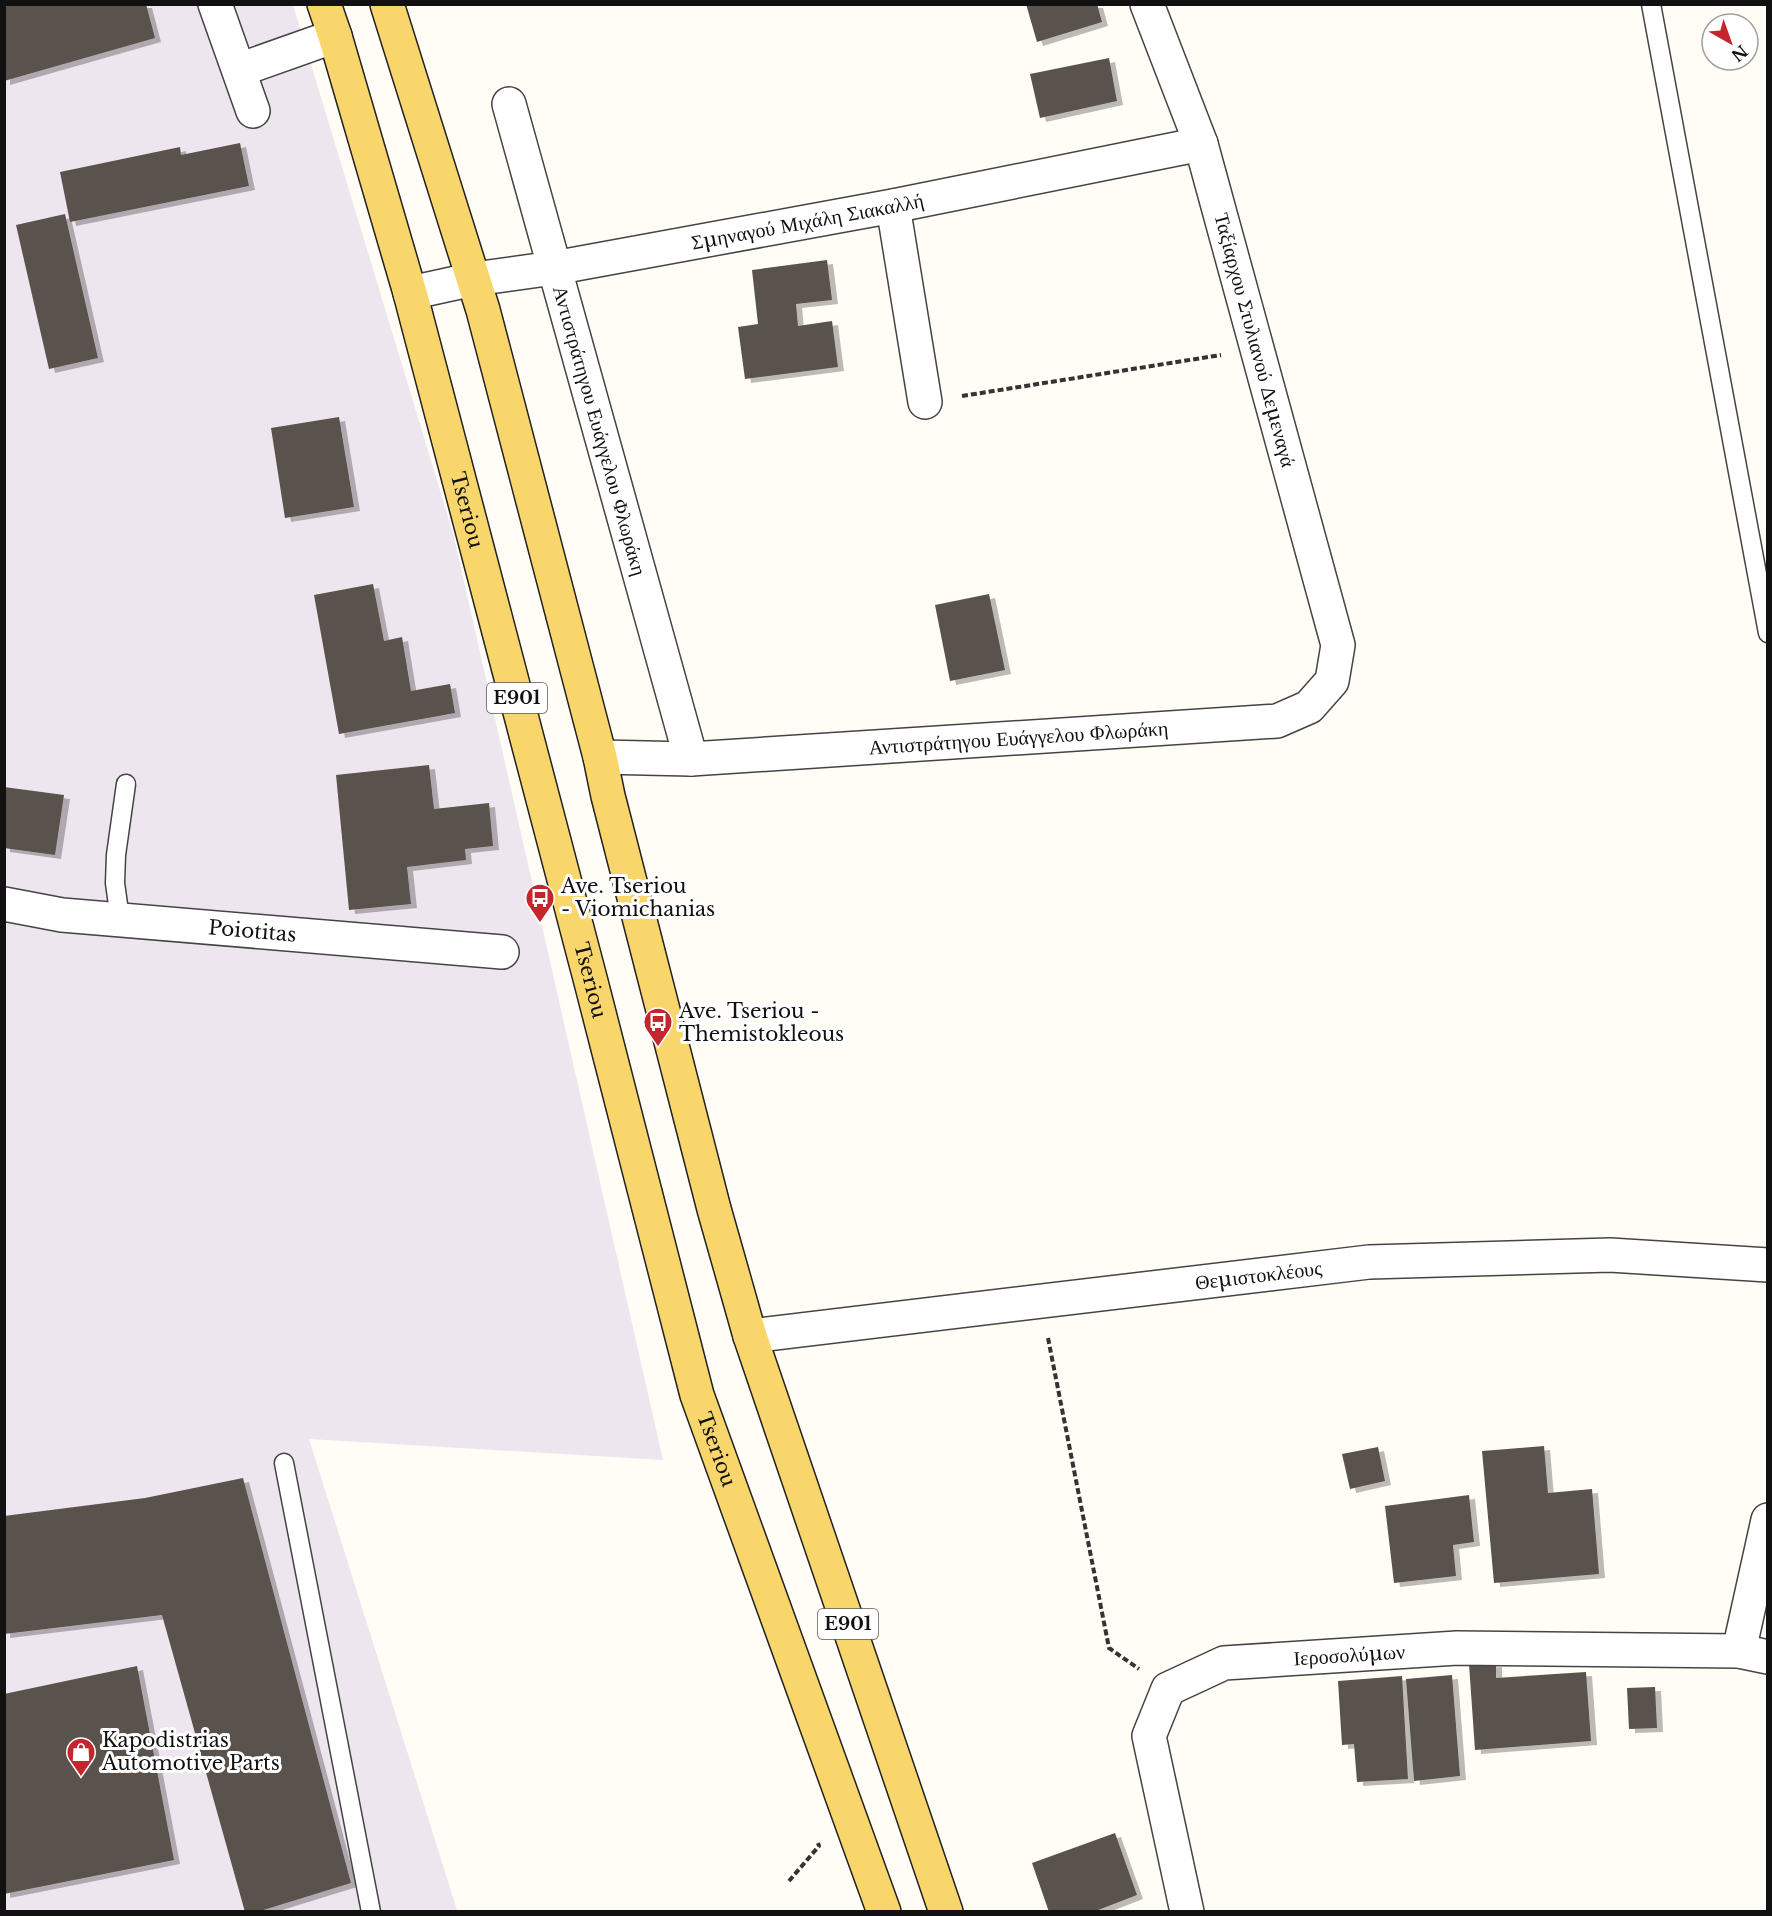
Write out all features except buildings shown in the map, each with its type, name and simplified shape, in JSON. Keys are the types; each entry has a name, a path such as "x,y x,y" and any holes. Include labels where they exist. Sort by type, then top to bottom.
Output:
{"main road":[{"name":"Tseriou","path":"324,4 410,293 697,1395 884,1911"},
{"name":"E901","path":"387,4 474,279 600,757 711,1198 750,1336 946,1911"}],"street":[{"path":"215,4 253,111"},
{"name":"Ταξίαρχου Στυλιανού Δεμεναγά","path":"1147,4 1202,144 1338,645 1332,681"},
{"path":"238,70 335,36"},
{"name":"Αντιστράτηγου Ευάγγελου Φλωράκη","path":"509,104 691,759"},
{"name":"Σμηναγού Μιχάλη Σιακαλλή","path":"410,293 474,279 554,268 893,206 1202,144"},
{"path":"893,206 925,402"},
{"name":"Αντιστράτηγου Ευάγγελου Φλωράκη","path":"600,757 691,759 1277,721 1309,707 1332,681"},
{"name":"Poiotitas","path":"4,904 62,915 502,952"},
{"name":"Θεμιστοκλέους","path":"750,1336 1369,1262 1610,1255 1767,1265"},
{"path":"1753,1654 1767,1520"},
{"name":"Ιεροσολύμων","path":"1168,1689 1224,1663 1457,1648 1753,1654"},
{"path":"1168,1689 1149,1736 1187,1911"}],"lane":[{"path":"1651,4 1767,633"},
{"path":"120,919 115,884 116,855 126,784"},
{"path":"284,1463 371,1911"}],"path":[{"path":"925,402 1257,350"},
{"path":"1041,1302 1109,1648 1168,1689"}],"shaded area":[{"path":"5,5 293,5 453,533 663,1460 309,1439 457,1910 5,1912"}],"place":[{"name":"Ave. Tseriou - Viomichanias","path":"540,924"},
{"name":"Ave. Tseriou - Themistokleous","path":"658,1048"},
{"name":"Kapodistrias Automotive Parts","path":"81,1778"}]}
